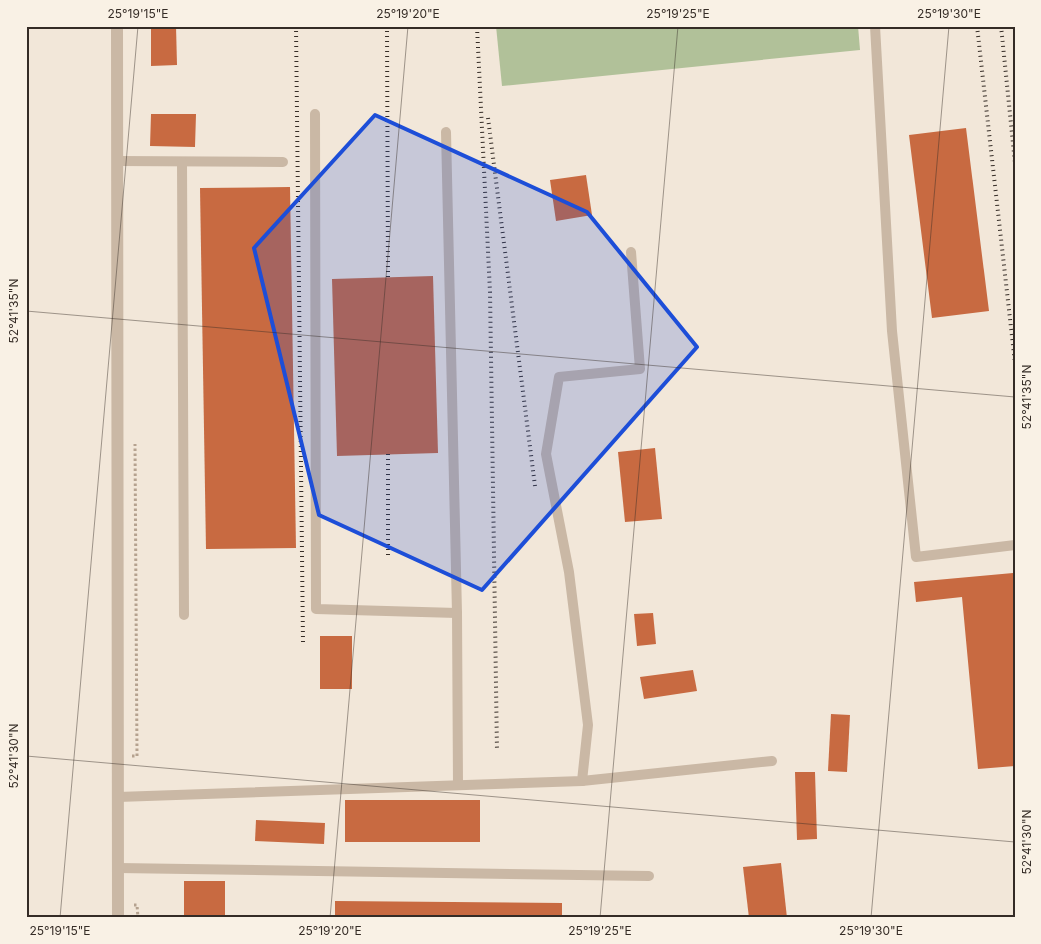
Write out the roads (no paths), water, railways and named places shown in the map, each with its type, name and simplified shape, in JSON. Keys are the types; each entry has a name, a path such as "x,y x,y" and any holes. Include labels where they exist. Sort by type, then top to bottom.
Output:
{"street":[{"path":"117,26 118,918"}],"lane":[{"path":"875,26 892,331 916,557 1015,544"},
{"path":"315,114 316,609 457,613"},
{"path":"446,132 457,613 458,785"},
{"path":"118,161 283,162"},
{"path":"182,162 184,616"},
{"path":"582,781 588,725 570,572 546,454 559,377 640,369 631,252"},
{"path":"118,798 582,781 772,761"},
{"path":"118,868 649,876"}],"railway":[{"path":"296,26 303,642"},
{"path":"387,26 388,277"},
{"path":"977,26 1015,363"},
{"path":"1001,26 1015,163"},
{"path":"477,27 490,292 497,751"},
{"path":"488,118 535,486"},
{"path":"388,454 388,557"}]}
